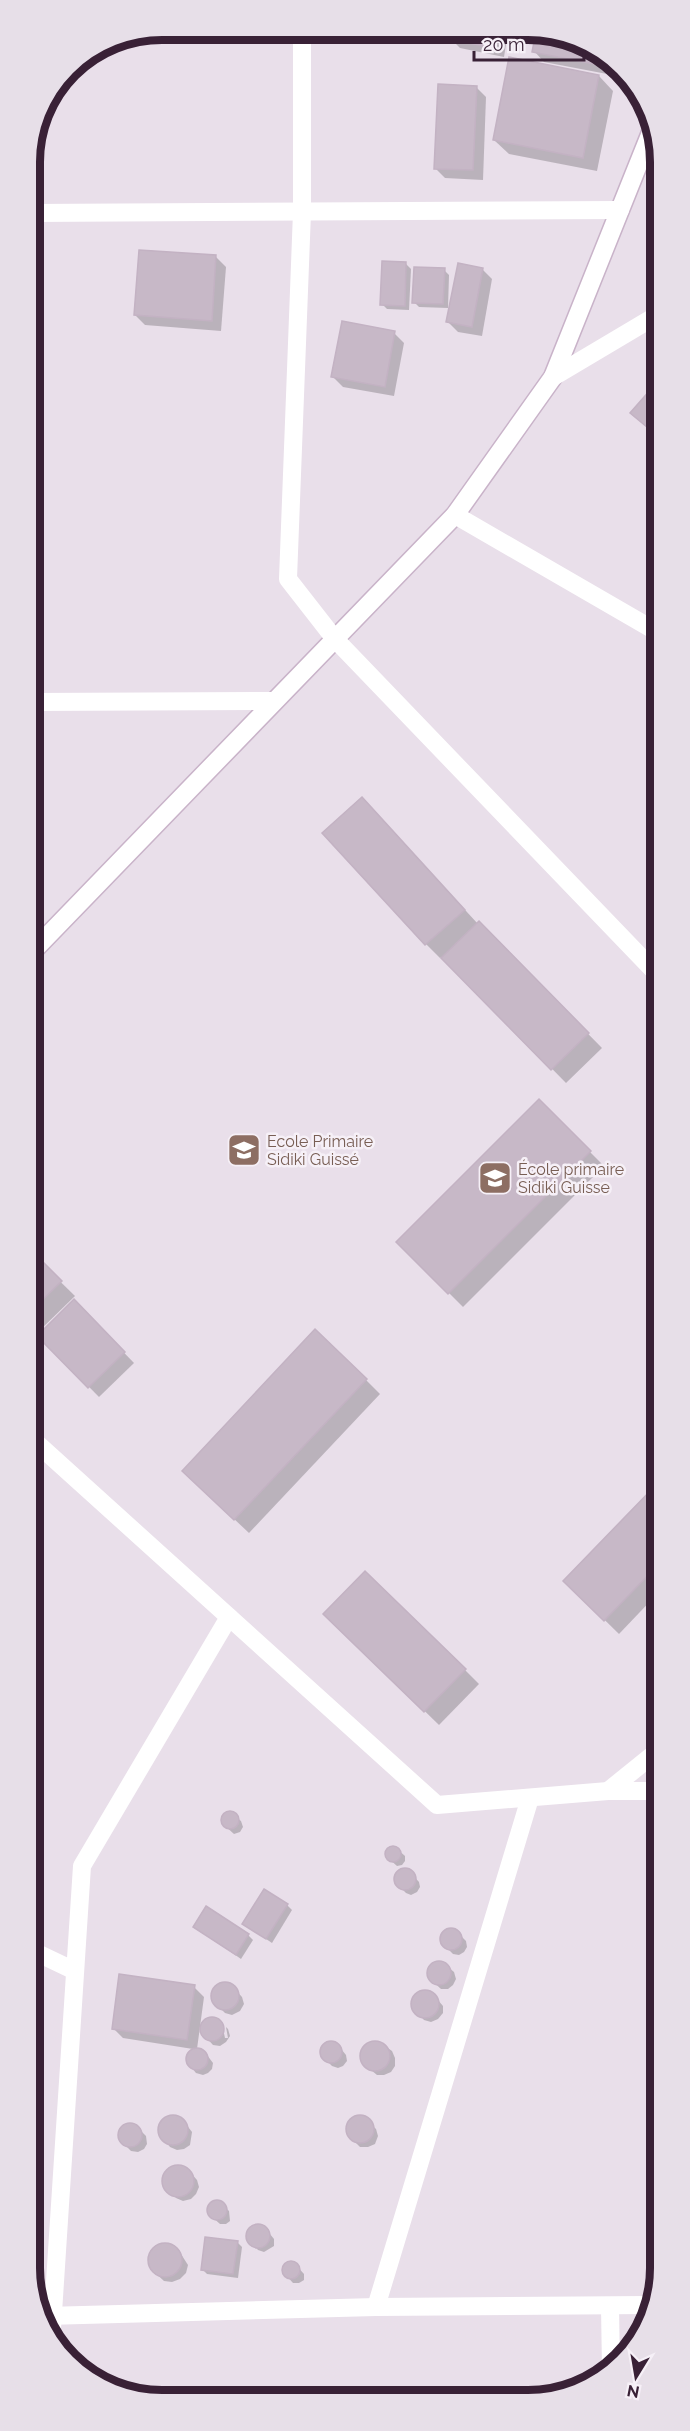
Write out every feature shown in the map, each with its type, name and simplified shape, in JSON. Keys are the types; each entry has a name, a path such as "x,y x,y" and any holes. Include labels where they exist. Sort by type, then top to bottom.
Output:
{"street":[{"path":"302,41 302,212 288,579 334,638 650,966"},
{"path":"41,943 455,515 553,377 647,142"},
{"path":"41,213 620,210"},
{"path":"553,377 650,319"},
{"path":"455,515 650,628"},
{"path":"41,702 274,701"},
{"path":"40,1446 437,1805 608,1791 649,1791"},
{"path":"50,2316 82,1866 229,1617"},
{"path":"608,1791 649,1758"},
{"path":"376,2307 530,1798"},
{"path":"40,1954 75,1971"},
{"path":"52,2320 376,2307 644,2305"},
{"path":"610,2307 611,2347"}],"building":[{"path":"455,40 495,40 494,48"},
{"path":"534,41 551,43 574,50 601,65 532,52"},
{"path":"509,57 599,75 583,158 493,140"},
{"path":"438,84 477,86 473,170 434,169"},
{"path":"139,250 216,255 212,321 134,315"},
{"path":"382,261 406,262 405,306 380,305"},
{"path":"458,263 483,268 472,327 446,322"},
{"path":"414,267 445,268 443,304 412,303"},
{"path":"342,321 395,331 385,387 331,377"},
{"path":"650,390 650,429 630,413"},
{"path":"362,797 465,910 425,945 322,833"},
{"path":"479,921 589,1033 551,1070 441,958"},
{"path":"539,1099 591,1151 448,1294 396,1242"},
{"path":"40,1259 62,1281 40,1302"},
{"path":"74,1299 125,1352 88,1388 40,1340 40,1333"},
{"path":"315,1329 367,1379 234,1520 182,1471"},
{"path":"649,1492 649,1574 604,1621 563,1581"},
{"path":"365,1571 466,1669 424,1712 323,1614"},
{"path":"230,1811 236,1814 239,1820 236,1826 230,1829 224,1826 221,1820 224,1814"},
{"path":"393,1846 399,1848 401,1854 399,1860 393,1862 387,1860 385,1854 387,1848"},
{"path":"405,1868 415,1875 416,1879 409,1889 405,1890 395,1883 394,1879 401,1869"},
{"path":"264,1889 288,1904 266,1939 242,1924"},
{"path":"206,1906 249,1934 236,1955 193,1927"},
{"path":"451,1928 459,1931 462,1939 459,1947 451,1950 443,1947 440,1939 443,1931"},
{"path":"439,1961 448,1964 451,1973 448,1982 439,1985 430,1982 427,1973 430,1964"},
{"path":"119,1974 195,1985 187,2040 112,2029"},
{"path":"225,1982 235,1986 239,1996 235,2006 225,2010 215,2006 211,1996 215,1986"},
{"path":"425,1990 435,1994 439,2004 435,2014 425,2018 415,2014 411,2004 415,1994"},
{"path":"212,2017 221,2020 224,2029 221,2038 212,2041 203,2038 200,2029 203,2020"},
{"path":"331,2041 339,2044 342,2052 339,2060 331,2063 323,2060 320,2052 323,2044"},
{"path":"375,2041 386,2045 390,2056 386,2067 375,2071 364,2067 360,2056 364,2045"},
{"path":"197,2048 205,2051 208,2059 205,2067 197,2070 189,2067 186,2059 189,2051"},
{"path":"173,2115 184,2119 188,2130 184,2141 173,2145 162,2141 158,2130 162,2119"},
{"path":"360,2115 370,2119 374,2129 370,2139 360,2143 350,2139 346,2129 350,2119"},
{"path":"130,2123 139,2126 142,2135 139,2144 130,2147 121,2144 118,2135 121,2126"},
{"path":"178,2165 189,2170 194,2181 189,2192 178,2197 167,2192 162,2181 167,2170"},
{"path":"217,2200 224,2203 227,2210 224,2217 217,2220 210,2217 207,2210 210,2203"},
{"path":"258,2224 266,2228 270,2236 266,2244 258,2248 250,2244 246,2236 250,2228"},
{"path":"205,2237 238,2241 233,2274 201,2270"},
{"path":"165,2243 177,2248 182,2260 177,2272 165,2277 153,2272 148,2260 153,2248"},
{"path":"291,2261 297,2264 300,2270 297,2276 291,2279 285,2276 282,2270 285,2264"}],"place":[{"name":"Ecole Primaire Sidiki Guissé","path":"244,1150"},
{"name":"École primaire Sidiki Guisse","path":"495,1178"}]}
